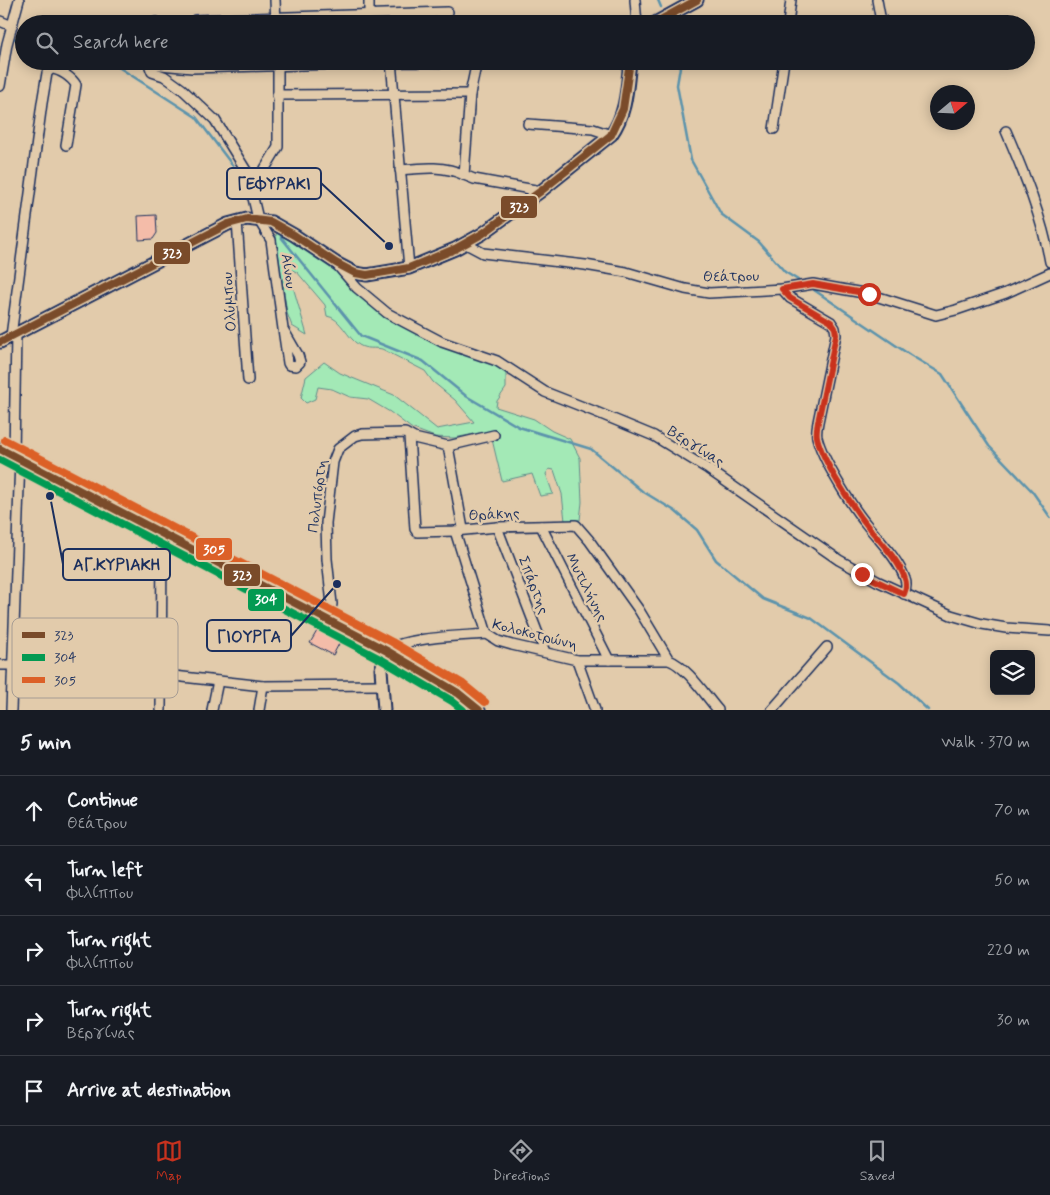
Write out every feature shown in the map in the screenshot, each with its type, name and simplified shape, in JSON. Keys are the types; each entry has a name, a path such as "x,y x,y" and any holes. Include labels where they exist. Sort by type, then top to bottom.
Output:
{"street":[{"path":"0,86 11,29 19,0"},
{"path":"275,0 276,15"},
{"path":"369,0 369,13"},
{"path":"635,0 636,15"},
{"path":"670,15 697,0"},
{"path":"789,15 791,0"},
{"path":"877,0 880,15"},
{"path":"346,15 448,12"},
{"path":"0,21 11,29"},
{"path":"12,618 17,458 14,335 42,103 47,73 50,70"},
{"path":"58,70 73,80 76,85 66,145"},
{"path":"152,70 152,72 164,76 173,82 215,120 255,185 278,147 278,70"},
{"path":"392,70 409,268"},
{"path":"464,174 470,94 474,70"},
{"path":"0,342 196,240 237,221 258,219 271,222 355,273 367,274 409,268 466,244 542,192 610,135 617,127 624,112 629,70"},
{"path":"774,129 783,70"},
{"path":"278,95 470,94"},
{"path":"528,124 593,129 610,135"},
{"path":"1006,131 1038,215 1050,262"},
{"path":"400,170 435,168 454,171 474,179 542,192"},
{"name":"Αίνου","path":"255,185 252,198 258,219 271,240 283,330"},
{"name":"Ολύμπου","path":"237,221 248,380"},
{"name":"Θεάτρου","path":"466,244 483,253 626,272 685,289 709,293 782,289 813,284 837,287 869,294 936,315 1006,293 1050,273"},
{"name":"Βεργίνας","path":"336,263 371,301 395,317 442,342 497,361 544,392 654,436 695,460 839,560 860,572 951,615 982,624 1006,628 1050,631"},
{"path":"782,289 790,298 831,322 835,328 836,335 816,435 827,462 852,502 903,573 906,583 904,594"},
{"name":"Πολυπόρτη","path":"329,619 332,604 327,559 326,523 333,462 342,445 355,436 362,434 401,433 448,446 494,435"},
{"name":"Θράκης","path":"409,436 417,532 576,525 589,540 639,610 660,642 669,660"},
{"path":"448,446 459,530 487,634"},
{"path":"0,449 329,619 458,693 479,710"},
{"name":"Μυτιλήνης","path":"541,526 609,660"},
{"name":"Σπάρτης","path":"497,527 545,652"},
{"path":"161,618 162,532"},
{"path":"11,710 12,630"},
{"name":"Κολοκοτρώνη","path":"387,651 390,647 405,641 487,634 512,645 577,660 669,660"},
{"path":"772,710 827,647"},
{"path":"384,710 380,669 387,651"},
{"path":"577,660 595,710"},
{"path":"669,660 683,669 718,710"},
{"path":"0,665 11,665"},
{"path":"178,676 263,686 381,685"},
{"path":"212,710 218,681"},
{"path":"259,710 263,686"}],"green space":[{"path":"280,231 334,264 386,314 496,362 506,370 506,388 497,401 496,407 534,419 552,431 570,439 580,458 582,502 580,520 565,521 562,494 554,470 549,469 546,474 553,494 540,496 532,474 502,481 490,431 454,438 435,437 411,428 390,412 368,399 350,397 332,389 318,387 315,399 306,403 301,398 306,377 324,362 340,373 394,395 437,429 474,422 455,400 433,382 425,371 382,349 365,347 355,342 336,320 327,316 325,305 297,272 292,270 289,273 307,335 292,326 287,313 276,238 276,234"}],"building":[{"path":"156,215 157,233 153,239 139,240 138,216"},
{"path":"317,631 340,642 333,655 310,643"}],"waterway":[{"path":"658,0 661,7"},
{"path":"11,38 15,39"},
{"path":"123,70 196,117 233,166 248,191"},
{"path":"680,70 677,85 691,160 721,214 759,242 785,272 798,280"},
{"path":"281,237 361,336 423,361 466,396 519,427 591,449 642,491 675,511 697,530 716,560 763,599 811,618 899,683 928,710"},
{"path":"814,290 910,355 942,374 989,446 1032,491 1050,517"}],"transit line":[{"name":"323","path":"670,15 697,0"},
{"name":"323","path":"0,342 228,224 247,219 271,222 336,263 355,273 367,275 409,268 455,249 482,234 541,191 611,135 623,109 629,70"},
{"name":"305","path":"5,440 392,642 463,684 485,702"},
{"name":"323","path":"0,449 387,651 458,693 479,710"},
{"name":"304","path":"0,460 382,660 452,701 463,710"}],"place":[{"name":"ΓΕΦΥΡΑΚΙ","path":"389,246"},
{"name":"ΑΓ.ΚΥΡΙΑΚΗ","path":"50,496"},
{"name":"ΓΙΟΥΡΓΑ","path":"337,584"}],"route":[{"path":"862,574 904,594 906,583 903,573 887,549 862,519 846,494 827,462 816,435 836,335 835,328 831,322 790,298 782,289 813,284 869,294"}]}
